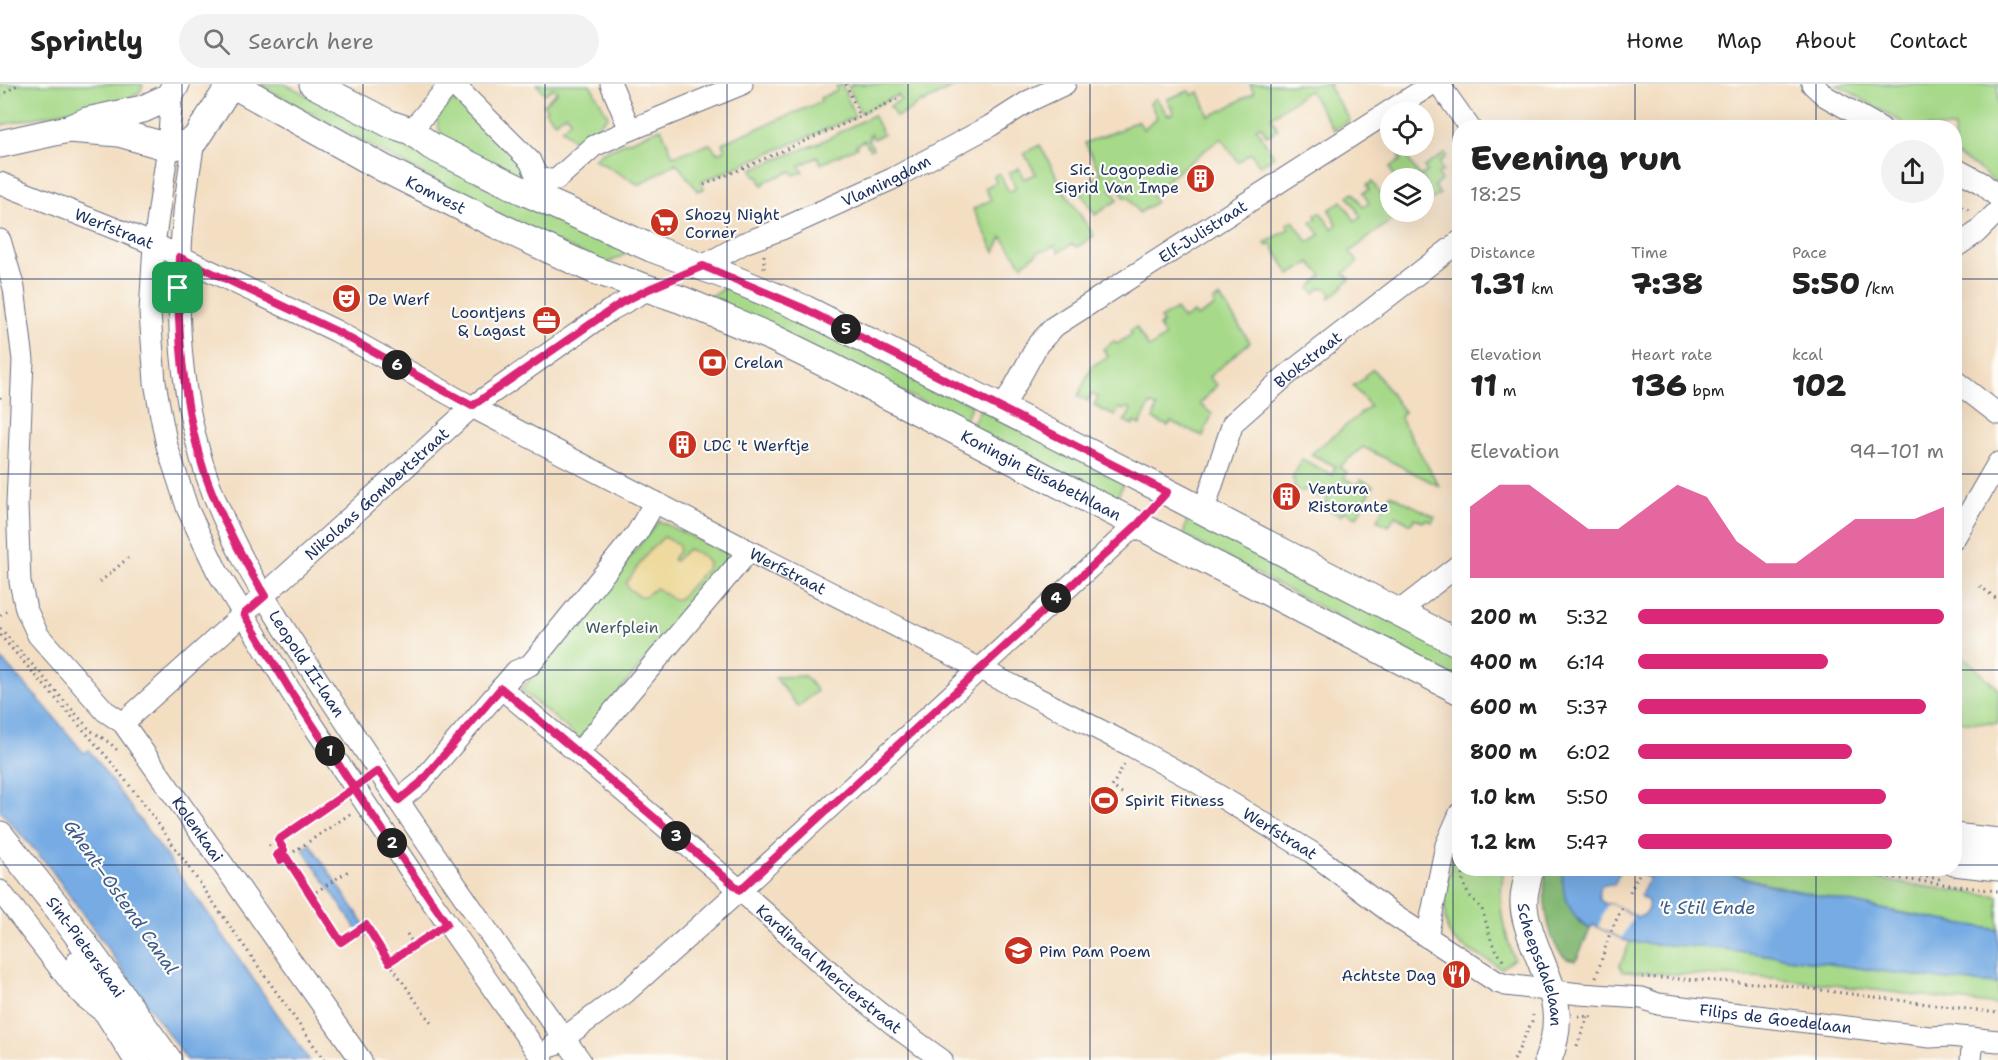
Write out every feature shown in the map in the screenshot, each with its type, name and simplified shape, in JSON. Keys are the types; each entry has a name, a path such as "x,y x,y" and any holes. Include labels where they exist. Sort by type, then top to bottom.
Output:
{"main road":[{"name":"Leopold II-laan","path":"181,144 232,84"},
{"name":"Komvest","path":"232,84 383,168 506,230 600,272 649,289"},
{"path":"314,84 390,124 411,131 431,146 530,185 651,248 703,266 785,300 1003,408 1452,640"},
{"path":"0,144 143,109 173,91"},
{"path":"68,129 119,133 181,144"},
{"path":"649,289 703,266"},
{"name":"Koningin Elisabethlaan","path":"649,289 682,300 773,338 1452,687"},
{"path":"1138,524 1167,492"},
{"name":"Sint-Pieterskaai","path":"0,836 58,909 168,1060"},
{"path":"1962,838 1998,842"},
{"name":"Sint-Pieterskaai","path":"0,855 47,915 93,984 138,1060"},
{"path":"1962,863 1998,867"},
{"name":"Scheepsdalelaan","path":"1525,876 1524,900 1527,919 1544,990 1557,1018 1555,1040 1548,1060"},
{"name":"Scheepsdalelaan","path":"1532,1060 1540,1039 1544,990"}],"street":[{"path":"411,131 451,84 530,162 530,185 557,179 594,146 742,84"},
{"path":"612,84 630,130"},
{"name":"Vlamingdam","path":"703,266 750,240 782,229 892,179 990,126 1029,101 1065,84"},
{"name":"Elf-Julistraat","path":"1003,408 1038,344 1055,326 1432,84"},
{"path":"1439,84 1464,120"},
{"path":"1812,84 1825,96 1867,120"},
{"name":"Leopold II-laan","path":"173,91 171,108 181,144 178,318 189,409 204,470 230,534 265,596 378,771 481,924 580,1060"},
{"name":"Leopold II-laan","path":"181,144 154,244 150,313 155,382 177,479 217,571 293,695 538,1059"},
{"path":"1962,172 1982,183 1998,197"},
{"name":"Werfstraat","path":"0,183 154,244 336,331 472,406 749,551 1133,747 1195,781 1311,852 1395,916 1497,982 1544,990"},
{"path":"1962,243 1976,233 1998,211"},
{"name":"Kolenkaai","path":"0,240 14,288 23,360 17,504 20,582 26,609 38,635 105,711 123,723 361,1060"},
{"name":"Blokstraat","path":"1203,512 1233,423 1287,375 1452,247"},
{"name":"Nikolaas Gombertstraat","path":"123,723 472,406 609,311 649,289"},
{"path":"1962,386 1998,414"},
{"path":"161,416 189,409"},
{"path":"1962,525 1998,463"},
{"path":"177,479 204,470"},
{"path":"399,800 420,783 516,671 530,665 537,657 638,533 655,501"},
{"path":"538,1059 625,993 1138,524"},
{"path":"578,753 749,551"},
{"path":"1398,612 1452,570"},
{"name":"Kardinaal Mercierstraat","path":"501,688 740,890 848,988 942,1060"},
{"path":"354,788 378,771"},
{"path":"1427,937 1446,845 1452,831"},
{"name":"Sint-Pieterskaai","path":"0,891 72,984 84,997 110,1016"},
{"name":"Filips de Goedelaan","path":"1544,990 1595,985 1658,1004 1930,1037 1950,1036 1998,1041"},
{"path":"1544,990 1565,1017 1566,1057"},
{"path":"1971,1060 1973,1038"}],"path":[{"path":"0,96 19,84"},
{"path":"846,84 860,117"},
{"path":"704,185 897,99"},
{"path":"1962,207 1969,210"},
{"path":"782,229 767,247 763,263 767,276 785,300"},
{"path":"100,582 128,558"},
{"path":"1980,586 1998,600"},
{"path":"0,628 90,730 111,743 123,756"},
{"name":"Kolenkaai","path":"0,635 107,757 145,805 324,1060"},
{"path":"1122,793 1112,788 1133,747"},
{"path":"269,846 354,788"},
{"path":"1135,799 1140,802"},
{"path":"278,840 284,850 277,855 280,860 344,819"},
{"path":"286,857 341,942 366,925 431,1023"},
{"path":"311,895 350,870"},
{"path":"1463,876 1468,894 1482,909 1492,943 1506,965"},
{"path":"1630,892 1638,876"},
{"path":"1882,876 1998,889"},
{"path":"1917,876 1998,889"},
{"name":"Scheepsdalelaan","path":"1566,1057 1588,1016 1610,933 1622,908"},
{"path":"389,962 447,924"},
{"path":"407,934 414,945"},
{"path":"1595,985 1607,976"},
{"path":"1641,977 1774,984 1998,1013"},
{"path":"1514,1060 1532,1021 1532,1006 1544,990"},
{"path":"1570,1017 1596,1017"}],"green space":[{"path":"0,84 143,85 140,92 130,98 0,125"},
{"path":"262,84 285,84 521,203 632,251 606,264 511,222 261,86"},
{"path":"536,84 590,84 608,116 578,145 562,129 571,120 566,114 555,122 545,111 547,109 543,105 557,92 553,88 545,94"},
{"path":"842,84 855,117 701,182 704,189 698,191 676,163 639,185 594,159 603,152 661,128 673,156 710,144 717,153 725,150 722,143 821,102 820,98 837,91 836,87"},
{"path":"855,84 958,84 923,103 921,101 909,111 896,117 890,106 901,100 898,95 861,113 848,86"},
{"path":"1250,84 1331,84 1328,86 1350,120 1334,130 1309,90 1271,117 1278,129 1267,136 1261,126 1256,128 1274,156 1260,166 1251,153 1238,162 1221,138 1150,193 1156,202 1139,213 1116,185 1111,189 1118,200 1095,215 1078,188 1101,174 1085,143 1138,120 1143,129 1157,118 1150,103 1156,98 1170,115 1174,113 1167,99 1189,91 1192,95 1199,92 1209,116 1254,93"},
{"path":"1836,84 1998,84 1998,185 1962,158 1962,120 1898,120"},
{"path":"460,101 529,169 524,179 444,138 438,126 438,112 450,102"},
{"path":"873,115 883,134 874,139 871,134 869,135 868,139 873,148 870,150 864,140 856,145 857,147 821,164 818,157 800,165 803,172 794,175 792,171 764,182 762,186 758,176 755,177 752,169 819,143"},
{"path":"1040,145 1067,195 1094,236 1077,247 1072,244 1059,252 1055,245 1040,251 1022,265 1002,237 995,252 973,209 991,200 985,188 996,182 994,176 999,173 1009,192 1016,188 1009,173 1019,168 1024,179 1036,174 1024,153"},
{"path":"1445,153 1447,156 1439,163 1443,171 1438,174 1441,181 1434,186 1434,168 1424,167"},
{"path":"1399,156 1406,156 1414,168 1390,168 1401,160"},
{"path":"1372,182 1380,194 1380,222 1389,222 1350,252 1358,262 1344,273 1350,279 1345,285 1330,298 1330,292 1326,288 1321,288 1315,293 1310,288 1322,275 1310,262 1290,275 1271,244 1267,246 1265,243 1289,229 1287,224 1293,221 1308,242 1320,235 1311,222 1320,212 1332,229 1337,224 1329,210 1342,201 1355,221 1361,217 1348,196 1354,193 1363,207 1369,203 1363,193 1369,190 1367,185"},
{"path":"1434,186 1440,194 1434,198"},
{"path":"726,287 788,313 972,405 964,421 705,300"},
{"path":"1220,297 1250,342 1209,377 1217,385 1200,404 1212,414 1203,436 1171,422 1168,426 1153,419 1157,407 1150,404 1140,425 1134,422 1133,425 1124,421 1131,409 1119,408 1115,416 1094,405 1098,397 1091,394 1088,401 1078,396 1092,366 1108,357 1103,349 1114,341 1117,344 1132,334 1130,331 1136,327 1149,348 1165,337 1159,326 1163,323 1160,319 1176,309 1183,319 1194,313 1197,317 1215,306 1213,301"},
{"path":"1373,369 1404,412 1400,417 1439,486 1363,447 1339,467 1347,472 1344,478 1357,485 1361,479 1373,486 1357,517 1343,511 1341,516 1323,507 1329,494 1322,490 1319,497 1304,489 1302,492 1293,486 1295,481 1292,479 1302,459 1332,475 1335,466 1311,454 1370,406 1353,386"},
{"path":"980,409 1124,483 1115,501 971,427"},
{"path":"1390,494 1435,517 1432,522 1426,519 1423,522 1415,518 1411,524 1395,515 1389,526 1377,520"},
{"path":"1188,517 1452,651 1452,676 1183,535"},
{"name":"Werfplein","path":"659,521 727,553 729,560 580,739 521,690"},
{"path":"1962,655 1998,689 1998,724 1962,721"},
{"path":"805,676 817,691 798,707 775,677"},
{"path":"1452,860 1452,876 1503,876 1502,915 1514,959 1501,968 1453,939 1445,919 1448,878"},
{"path":"1545,876 1562,876 1562,881 1579,922 1590,929 1576,961 1567,959 1554,942 1545,903"},
{"path":"1740,876 1862,876 1998,896 1998,930 1891,911"},
{"path":"1630,942 1717,948 1937,979 1998,984 1998,1005 1775,978 1623,972 1620,965"}],"sand":[{"name":"Werfplein","path":"664,537 678,544 679,551 673,559 675,561 688,549 703,556 708,562 707,568 680,598 674,600 656,588 645,596 639,596 628,588 626,583 649,551"}],"water":[{"name":"Ghent–Ostend Canal","path":"0,658 84,753 89,750 209,915 309,1060 187,1060 48,865 0,811"},
{"path":"310,844 370,932 362,937 303,849"},
{"name":"'t Stil Ende","path":"1563,876 1618,876 1614,885 1607,884 1600,889 1599,899 1605,904 1612,904 1638,917 1644,915 1648,910 1648,901 1640,896 1649,878 1645,876 1739,876 1900,913 1998,930 1998,984 1937,979 1717,948 1626,941 1593,925 1590,929 1576,917 1565,895"}],"pier":[{"path":"1612,904 1633,916 1622,938 1598,927 1607,905"}],"place":[{"name":"Sic. Logopedie Sigrid Van Impe","path":"1200,178"},
{"name":"Shozy Night Corner","path":"664,223"},
{"name":"De Werf","path":"347,299"},
{"name":"Loontjens & Lagast","path":"547,321"},
{"name":"Crelan","path":"713,362"},
{"name":"LDC 't Werftje","path":"682,445"},
{"name":"Ventura Ristorante","path":"1287,497"},
{"name":"Spirit Fitness","path":"1104,800"},
{"name":"Pim Pam Poem","path":"1018,951"},
{"name":"Achtste Dag","path":"1457,975"}],"route":[{"path":"178,288 178,318 189,409 204,470 230,534 265,596 244,614 293,695 354,788 278,840 284,850 277,855 280,860 286,857 341,942 366,925 389,962 447,924 354,788 378,771 399,800 420,783 501,688 740,890 1138,524 1167,492 805,309 703,266 621,303 472,406 336,331 179,257 178,288"}]}
